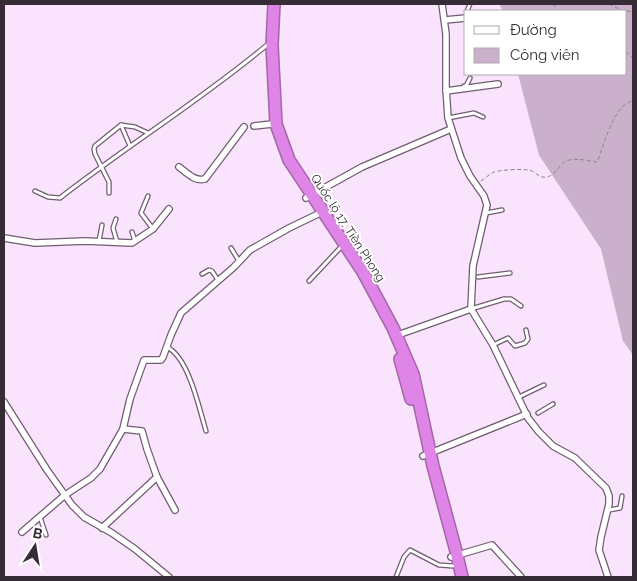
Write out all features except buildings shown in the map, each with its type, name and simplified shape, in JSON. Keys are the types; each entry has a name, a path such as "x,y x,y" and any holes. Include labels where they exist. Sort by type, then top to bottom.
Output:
{"highway":[{"name":"Quốc lộ 17, Tiền Phong","path":"268,4 267,45 270,111 274,136 282,156 363,272 394,336 427,455 454,564 462,577"},
{"name":"Quốc lộ 17, Tiền Phong","path":"274,4 272,45 276,124 289,160 318,214 394,336"}],"street":[{"path":"442,4 445,20 448,118 461,158 470,176 484,196 487,205 471,309 493,345 538,432 553,446 575,458 606,488 609,496 608,510 599,550 608,577"},
{"path":"445,20 464,15"},
{"path":"446,90 498,84"},
{"path":"254,126 272,124"},
{"path":"180,168 194,178 205,179 244,127"},
{"path":"309,197 347,174 452,129"},
{"path":"4,238 34,243 99,241 126,244 135,242 153,229 169,209"},
{"path":"22,532 100,469 123,429 130,399 144,360 161,360 181,313 239,262 244,254 318,214"},
{"path":"394,336 471,309"},
{"path":"4,402 65,496 84,517 135,549 169,577"},
{"path":"427,455 492,428 529,416"},
{"path":"123,429 142,431 146,449 157,477 175,510"},
{"path":"102,528 157,477"},
{"path":"454,564 492,546 520,577"}],"lane":[{"path":"35,191 48,197 60,198 101,166 213,88 267,45"},
{"path":"446,90 466,86 470,78"},
{"path":"448,118 474,113 483,116"},
{"path":"109,192 109,182 94,150 95,146 121,125 135,127 149,133"},
{"path":"121,125 130,146"},
{"path":"148,196 142,213 153,229"},
{"path":"486,213 502,210"},
{"path":"116,219 113,223 117,242"},
{"path":"99,241 102,225"},
{"path":"132,232 135,242"},
{"path":"231,248 239,262"},
{"path":"308,281 340,248"},
{"path":"202,274 209,270 212,271 218,280"},
{"path":"475,277 510,274"},
{"path":"471,309 504,299 511,299 521,306"},
{"path":"493,345 508,338 515,346 525,343 528,339 526,330"},
{"path":"167,347 175,352 191,383 206,431"},
{"path":"519,397 544,385"},
{"path":"538,413 553,404"},
{"path":"608,510 620,508 622,496"},
{"path":"40,516 46,535"},
{"path":"396,577 407,551 410,550 439,565 454,564"}],"path":[{"path":"609,4 621,10"},
{"path":"476,184 494,172 502,170 526,170 543,177 548,177 554,174 566,161 574,159 597,162 617,113 623,105 633,101"}],"green space":[{"path":"499,4 633,4 633,355 623,341 601,249 539,155 518,75 627,75 627,10 502,10"}]}
